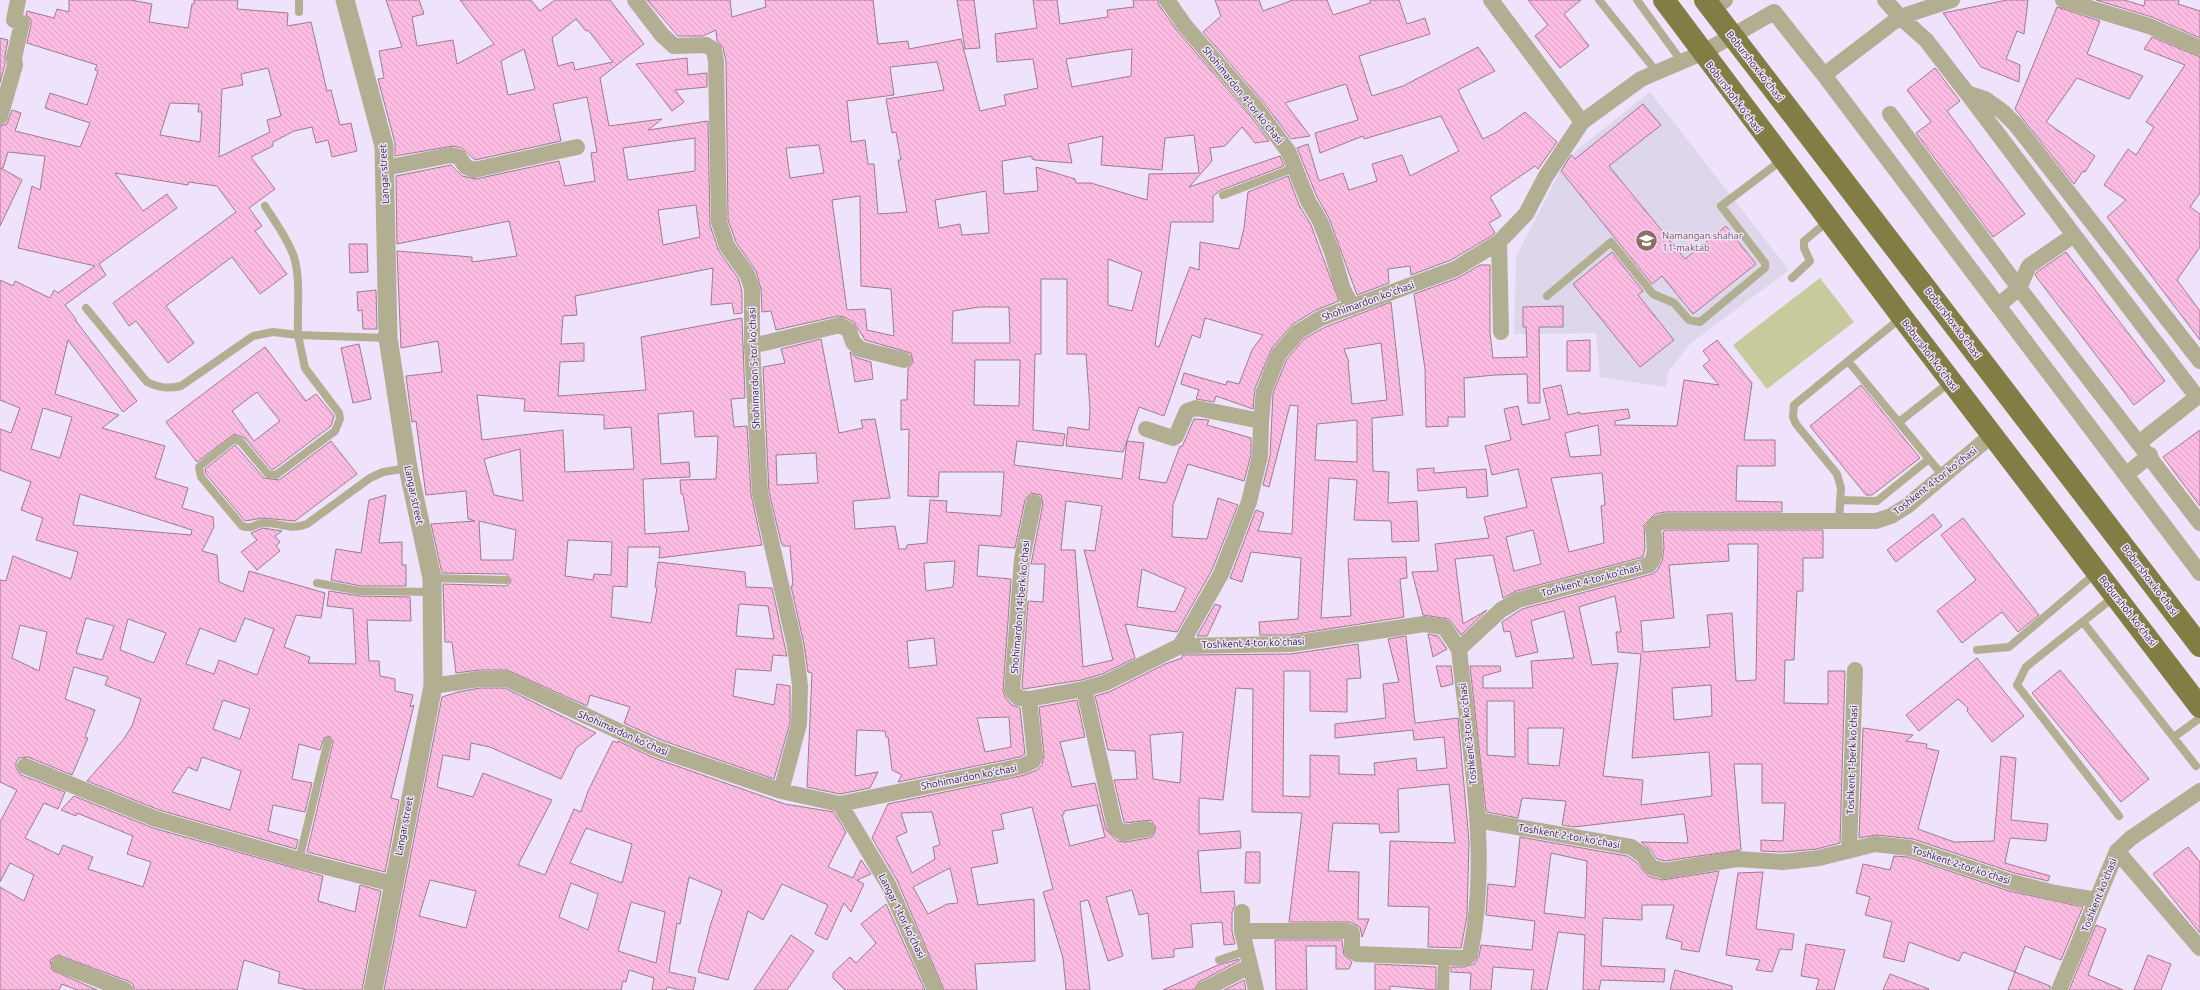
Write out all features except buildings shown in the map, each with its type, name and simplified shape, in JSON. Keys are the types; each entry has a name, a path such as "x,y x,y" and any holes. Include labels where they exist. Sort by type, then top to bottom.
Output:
{"main road":[{"name":"Boburshoh koʻchasi","path":"1664,0 1692,58 1782,159 2200,707"},
{"name":"Boburshox ko'chasi","path":"1714,3 1732,36 2200,646"}],"street":[{"path":"0,118 16,65 14,58 22,23 14,20 18,0"},
{"name":"Langar street","path":"346,0 384,146 388,338 408,468 432,585 433,686 373,990"},
{"name":"Shohimardon 5-tor koʻchasi","path":"635,0 662,35 674,46 706,46 714,50 716,61 719,222 727,246 747,274 752,289 752,346 760,493 794,639 800,686 799,724 781,791"},
{"name":"Shohimardon 4-tor koʻchasi","path":"1167,0 1186,26 1276,134 1288,151 1308,201 1320,221 1332,252 1343,289 1352,307"},
{"path":"1491,0 1582,122"},
{"path":"1885,0 1900,17 1926,40 2198,399 2140,442"},
{"path":"1824,75 1900,17 1952,0"},
{"path":"2062,0 2150,26 2200,48"},
{"path":"1732,36 1770,6 1999,305 2200,573"},
{"name":"Shohimardon koʻchasi","path":"1180,646 1221,574 1249,502 1260,456 1264,391 1279,354 1298,332 1321,318 1455,269 1500,242 1526,214 1546,176 1582,122 1641,79 1656,71 1692,58 1732,36"},
{"path":"1967,93 1984,99 2003,112 2016,125 2200,361"},
{"path":"1890,114 2019,288 2140,442 2200,523"},
{"path":"385,168 451,155 459,157 466,167 474,170 577,147"},
{"path":"1999,305 2019,288 2023,275 2029,266 2074,235"},
{"path":"1500,242 1501,332"},
{"path":"752,346 840,325 849,330 853,342 860,349 904,360"},
{"path":"1146,429 1173,438 1176,436 1187,411 1196,408 1261,421"},
{"name":"Toshkent 4-tor koʻchasi","path":"1180,646 1291,644 1424,624 1444,627 1459,649 1501,610 1518,600 1649,565 1653,561 1655,555 1653,528 1658,523 1665,521 1876,521 1892,516 1907,506 1992,435"},
{"path":"2127,474 2150,455"},
{"name":"Shohimardon 14-berk koʻchasi","path":"1030,699 1019,698 1012,691 1022,559 1034,502"},
{"path":"1030,699 1084,689 1105,683 1180,646"},
{"name":"Toshkent 3-tor koʻchasi","path":"1459,649 1477,820"},
{"name":"Toshkent 1-berk koʻchasi","path":"1849,850 1855,670"},
{"name":"Shohimardon koʻchasi","path":"433,686 479,678 507,679 657,749 781,791 840,804 1023,766 1033,761 1035,756 1030,699"},
{"path":"1084,689 1115,827 1123,833 1147,829"},
{"path":"25,766 156,819 299,860 393,884"},
{"name":"Toshkent koʻchasi","path":"2059,990 2117,851 2131,838 2200,791"},
{"name":"Langar 1-tor koʻchasi","path":"840,804 888,884 935,990"},
{"path":"1242,931 1347,931 1352,933 1352,951 1357,954 1467,957 1470,954 1479,896 1477,820"},
{"name":"Toshkent 2-tor koʻchasi","path":"1477,820 1631,847 1643,854 1651,867 1664,871 1736,859 1783,862 1819,858 1874,844 1910,848 2011,882 2055,893 2097,900"},
{"path":"2117,851 2200,948"},
{"path":"1242,912 1242,931 1256,990"},
{"path":"1443,990 1444,957"},
{"path":"1203,990 1248,959"},
{"path":"59,964 125,990"}],"lane":[{"path":"299,0 299,12"},
{"path":"1599,0 1656,71"},
{"path":"1637,0 1692,58"},
{"path":"1547,296 1611,242 1653,294 1674,303 1689,320 1700,322 1765,268 1765,263 1722,206 1782,159"},
{"path":"1223,195 1294,168"},
{"path":"265,206 289,245 294,259 298,335 305,368 340,412 339,426 335,431 276,474 272,475 266,472 241,442 234,439 204,461 199,467 201,477 242,526 248,528 265,523 291,528 307,524 375,474 408,468"},
{"path":"1792,278 1810,261 1804,248 1804,241 1828,220"},
{"path":"86,308 146,382 159,388 170,389 181,386 253,336 273,332 298,335 388,338"},
{"path":"1839,521 1840,480 1837,474 1796,424 1792,411 1794,405 1902,317"},
{"path":"1848,361 1943,476"},
{"path":"1899,422 1951,382"},
{"path":"1840,500 1876,501 1929,459"},
{"path":"1977,650 2009,647 2097,572"},
{"path":"317,584 360,591 506,580"},
{"path":"2116,596 2026,667 2017,685 2120,816"},
{"path":"2083,622 2196,766"},
{"path":"2174,737 2200,718"},
{"path":"299,860 328,741"},
{"path":"1220,960 1248,959"}],"shaded area":[{"name":"Namangan shahar 11-maktab","path":"1650,92 1789,270 1691,343 1668,372 1666,387 1600,377 1596,333 1514,334 1516,257 1567,158"}],"green space":[{"path":"1820,278 1854,322 1767,389 1733,345"}],"place":[{"name":"Namangan shahar 11-maktab","path":"1646,241"}]}
